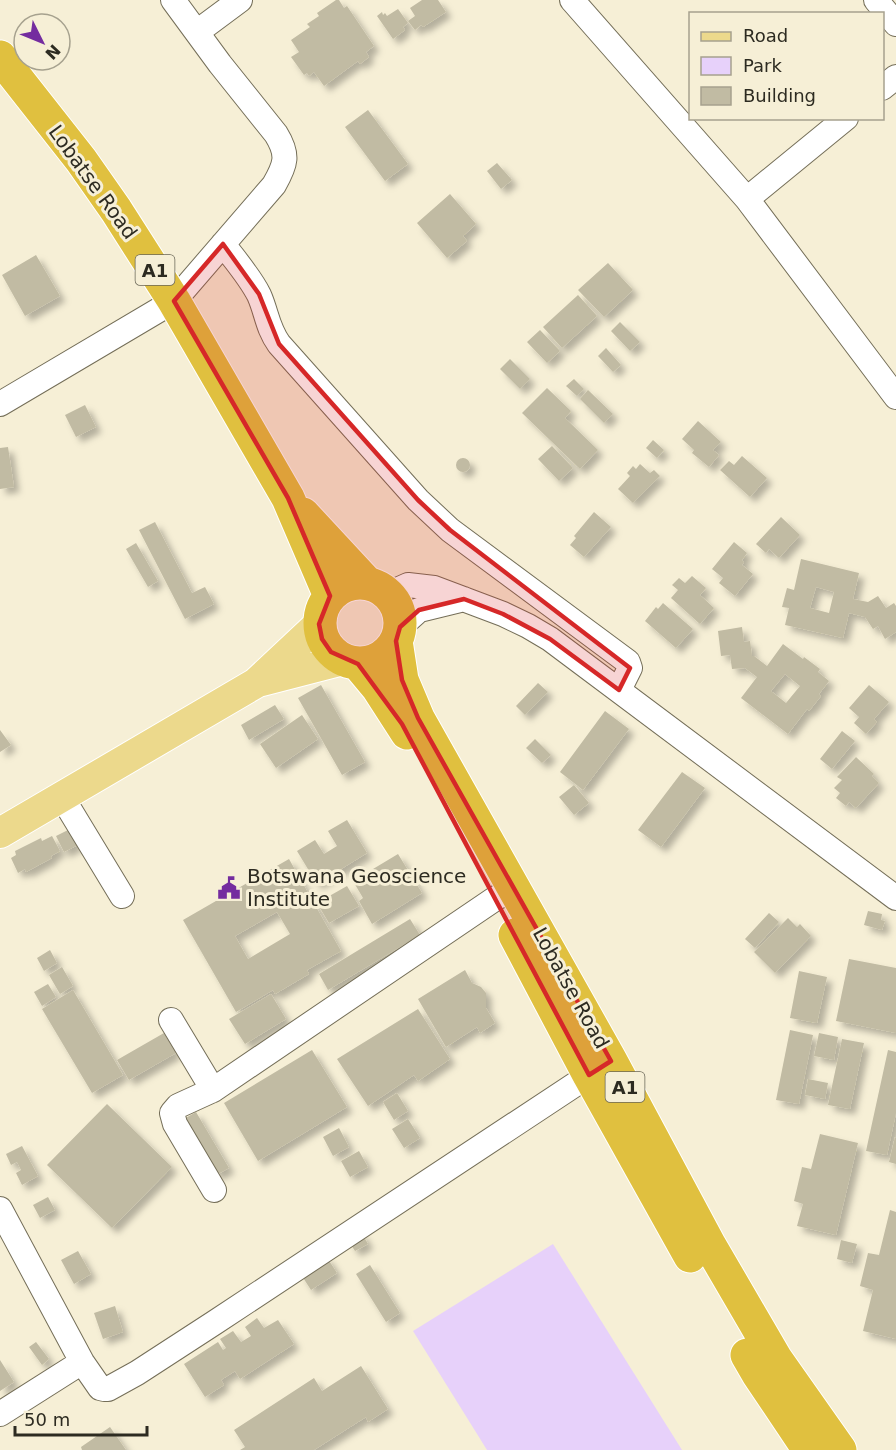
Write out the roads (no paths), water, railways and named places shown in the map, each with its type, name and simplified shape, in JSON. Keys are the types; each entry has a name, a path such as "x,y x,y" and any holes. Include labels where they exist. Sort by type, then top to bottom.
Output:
{"highway":[{"name":"Lobatse Road","path":"0,57 116,210 174,301 288,498 324,610 322,639 331,652 350,662 378,688 506,893"},
{"name":"Lobatse Road","path":"288,498 377,589 394,601 400,618 398,634 402,680 418,718 506,893 600,1068 709,1244 831,1450"},
{"path":"324,610 340,588 347,585 354,583 377,589"},
{"path":"350,662 374,662 387,654 398,634"}],"main road":[{"path":"0,833 256,683 324,610"},
{"path":"256,683 350,662"}],"street":[{"path":"0,404 174,301 274,185 282,172 285,153 283,145 173,0"},
{"path":"197,32 240,0"},
{"path":"572,0 747,199 896,397"},
{"path":"876,0 896,24"},
{"path":"884,86 896,77"},
{"path":"747,199 844,120"},
{"path":"223,244 259,294 271,333 279,344 433,515 628,662 630,668 618,690"},
{"path":"377,589 408,585 434,588 503,614 550,639 896,898"},
{"path":"398,634 419,610 464,599"},
{"path":"62,797 122,896"},
{"path":"214,1190 175,1124 172,1116 174,1109 213,1090 506,893"},
{"path":"171,1020 213,1090"},
{"path":"0,1209 82,1362 100,1388 104,1389 114,1386 214,1323 600,1068"},
{"path":"0,1414 82,1362"}],"place":[{"name":"Botswana Geoscience Institute","path":"229,888"}]}
